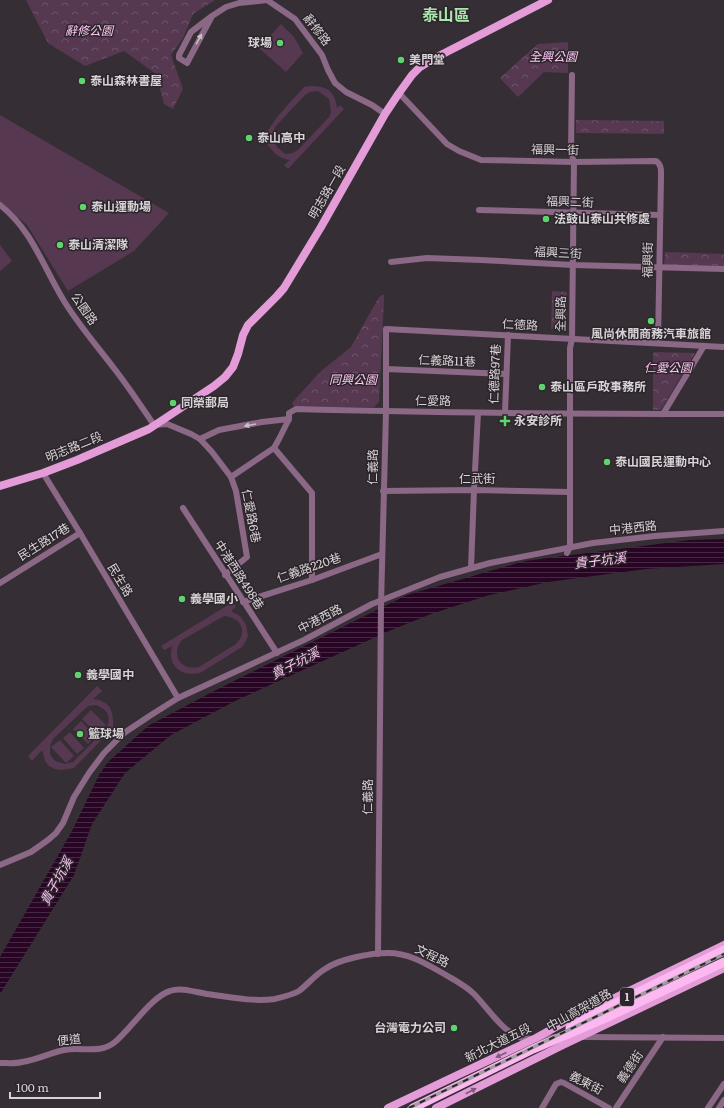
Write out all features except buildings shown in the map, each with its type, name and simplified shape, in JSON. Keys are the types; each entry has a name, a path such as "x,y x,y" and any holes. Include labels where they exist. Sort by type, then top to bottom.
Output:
{"highway":[{"name":"中山高架道路","path":"533,1049 606,1008 724,950"},
{"name":"中山高架道路","path":"413,1108 533,1049 610,1016 724,962"}],"main road":[{"name":"明志路一段","path":"154,425 214,386 229,372 236,361 242,334 255,317 284,288 339,196 385,114 398,93 412,75 420,67 433,59 548,0"},
{"name":"明志路二段","path":"0,486 43,473 77,460 149,429 154,425"},
{"name":"新北大道五段","path":"395,1107 724,945"},
{"name":"1","path":"436,1108 579,1037 724,968"},
{"path":"651,980 648,986 649,992 651,995 659,999"}],"street":[{"name":"辭修路","path":"212,16 187,63 179,58 179,55 191,32 212,16 226,7 240,3 267,0 295,19 322,55 335,83 346,92 372,105 385,114"},
{"name":"全興路","path":"569,550 570,348 572,339 574,162 571,152 572,75"},
{"name":"福興一街","path":"398,93 447,144 459,151 481,160 574,162 656,161 661,166 661,177"},
{"name":"福興街","path":"658,343 661,177"},
{"name":"公園路","path":"0,205 14,217 23,228 64,301 154,425"},
{"name":"福興二街","path":"479,210 660,215"},
{"name":"福興三街","path":"391,262 427,258 573,265 724,269"},
{"name":"仁德路","path":"386,329 724,347"},
{"name":"仁義路","path":"378,954 380,639 386,412 386,329"},
{"name":"仁德路97巷","path":"505,413 508,336"},
{"path":"663,414 704,346"},
{"name":"仁義路11巷","path":"386,369 506,374"},
{"name":"仁愛路","path":"200,439 219,430 262,422 289,419 289,414 296,409 386,412 724,414"},
{"path":"471,568 478,413"},
{"path":"231,477 274,448 289,419"},
{"path":"154,425 167,424 200,439"},
{"name":"仁愛路6巷","path":"200,439 231,477 236,491 248,557 225,575"},
{"path":"274,448 312,492 312,580"},
{"name":"民生路","path":"43,473 178,698"},
{"name":"仁武街","path":"384,491 474,490 570,492"},
{"name":"中港西路498巷","path":"183,508 225,575 277,653"},
{"name":"中港西路","path":"0,865 31,852 52,836 63,823 74,797 104,753 124,733 151,714 178,698 277,653 381,603 440,577 490,563 569,550 593,543 655,536 724,531"},
{"name":"民生路17巷","path":"0,583 80,533"},
{"name":"仁義路220巷","path":"243,602 312,580 382,554"},
{"name":"文程路","path":"133,1024 157,998 169,991 190,991 233,998 260,1000 274,999 298,992 318,974 334,964 366,956 389,953 406,956 424,963 457,982 473,993 511,1033 522,1038 724,1038"},
{"name":"便道","path":"0,1063 22,1062 68,1050 104,1048 117,1040 133,1024"},
{"name":"義德街","path":"616,1108 663,1037"},
{"name":"義東街","path":"542,1108 556,1084 561,1082 609,1108"},
{"path":"708,1108 724,1084"},
{"path":"719,1108 724,1100"}],"green space":[{"name":"辭修公園","path":"26,0 215,0 193,14 183,38 171,55 183,89 173,109 164,104 156,74 124,51 85,66 48,43"},
{"name":"球場","path":"281,24 294,37 303,53 286,72 259,48"},
{"name":"全興公園","path":"568,42 568,73 544,72 518,97 500,78 538,44"},
{"path":"316,86 325,88 334,97 337,108 340,105 344,109 288,169 284,165 290,160 282,158 271,149 266,139 267,133 276,119 304,87","holes":["318,91 329,99 331,112 329,117 299,149 293,153 285,154 277,147 273,140 275,127 305,95 310,92"]},
{"name":"泰山運動場","path":"0,115 169,213 134,251 68,291 27,225 0,202"},
{"path":"576,120 664,121 664,134 576,133"},
{"path":"0,245 12,261 0,271"},
{"path":"665,252 724,254 724,266 664,265"},
{"path":"552,291 567,292 566,330 551,329"},
{"name":"同興公園","path":"384,295 384,300 379,402 374,407 294,407 292,403 320,372 351,347 379,297"},
{"name":"仁愛公園","path":"653,352 695,353 661,410 653,410"},
{"path":"233,602 236,607 231,611 240,616 243,620 246,625 248,636 242,647 200,673 193,674 181,671 174,664 171,653 172,646 164,650 161,646","holes":["224,616 230,617 238,622 242,630 240,639 236,644 199,667 187,667 179,661 177,651 182,640"]},
{"path":"97,686 102,691 93,699 104,702 108,705 112,712 113,728 74,768 61,770 49,766 45,761 42,750 32,761 28,756","holes":["96,705 108,714 109,721 106,729 73,762 65,764 55,761 50,754 50,746 53,739 88,706"]},
{"path":"91,710 106,725 97,734 82,719"},
{"path":"81,721 95,736 88,744 73,729"},
{"path":"70,732 84,748 77,754 63,738"},
{"path":"60,740 74,756 66,763 51,747"}],"water":[{"name":"貴子坑溪","path":"724,539 724,564 646,569 548,582 486,596 431,614 389,631 237,700 171,735 125,773 92,824 74,875 0,994 0,957 72,831 99,775 108,762 148,726 212,692 407,595 525,561 690,540"}],"railway":[{"path":"409,1108 724,954"}],"place":[{"name":"球場","path":"280,43"},
{"name":"美門堂","path":"401,60"},
{"name":"泰山森林書屋","path":"82,81"},
{"name":"泰山高中","path":"249,138"},
{"name":"泰山運動場","path":"83,207"},
{"name":"法鼓山泰山共修處","path":"546,219"},
{"name":"泰山清潔隊","path":"60,245"},
{"name":"風尚休閒商務汽車旅館","path":"651,321"},
{"name":"泰山區戶政事務所","path":"542,387"},
{"name":"同榮郵局","path":"173,403"},
{"name":"永安診所","path":"505,421"},
{"name":"泰山國民運動中心","path":"607,462"},
{"name":"義學國小","path":"182,599"},
{"name":"義學國中","path":"78,675"},
{"name":"籃球場","path":"80,734"},
{"name":"台灣電力公司","path":"454,1028"}],"district":[{"name":"泰山區","path":"446,15"}]}
